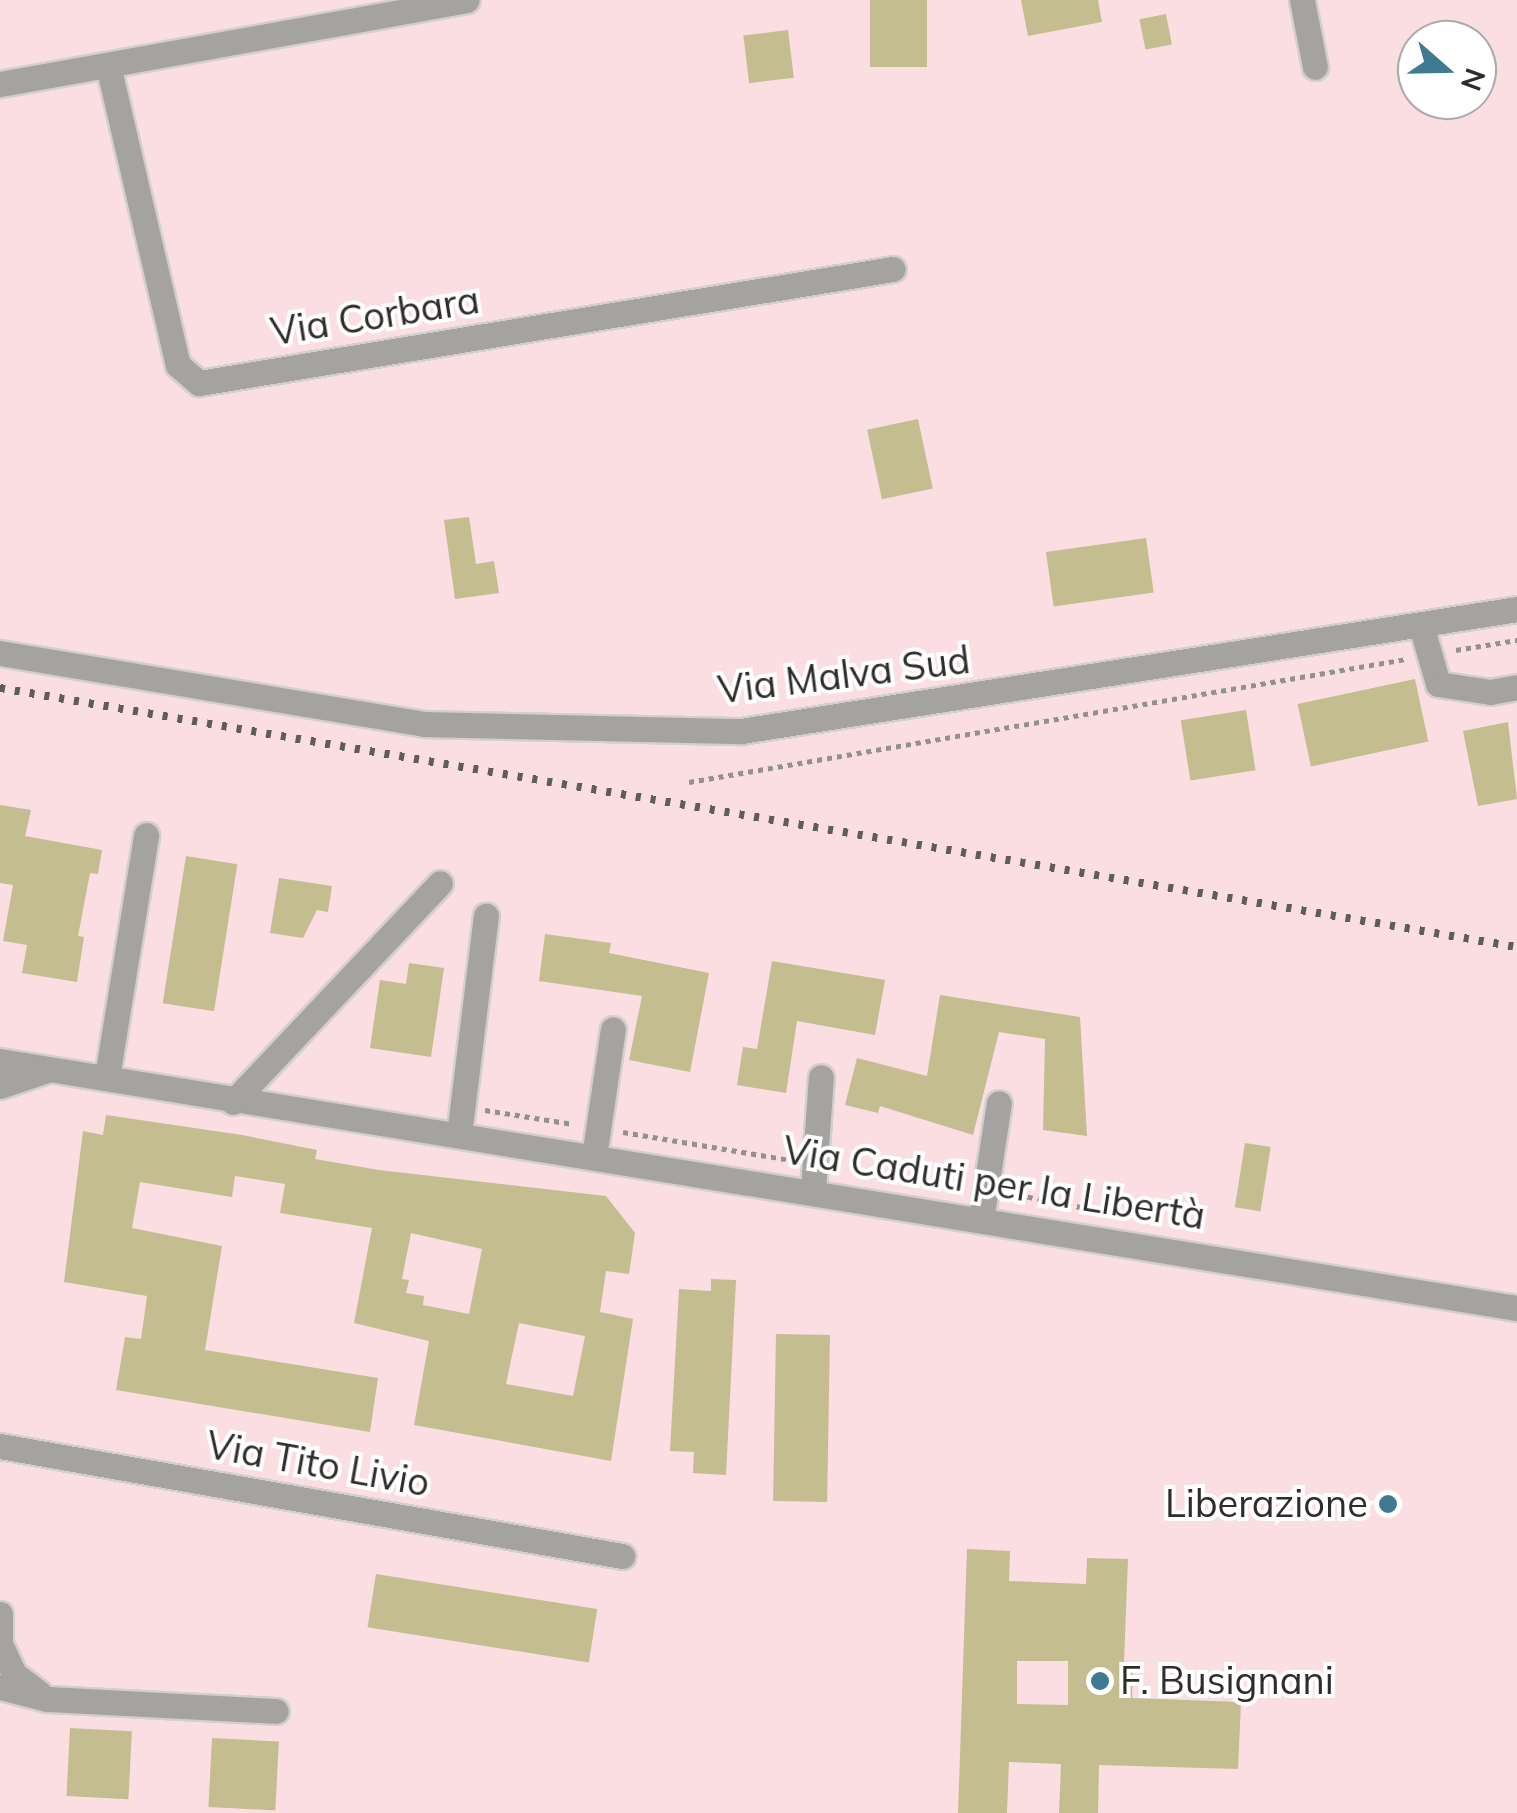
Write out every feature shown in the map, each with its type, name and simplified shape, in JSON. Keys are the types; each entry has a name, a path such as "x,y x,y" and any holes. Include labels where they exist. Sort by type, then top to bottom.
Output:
{"street":[{"path":"0,84 466,0"},
{"path":"1302,0 1315,67"},
{"name":"Via Corbara","path":"108,65 178,365 199,382 893,269"},
{"name":"Via Malva Sud","path":"0,653 424,724 740,731 1517,609"},
{"path":"1421,625 1426,655 1438,684 1490,692 1517,687"},
{"path":"106,1077 146,835"},
{"path":"234,1102 440,883"},
{"path":"458,1135 486,916"},
{"path":"594,1156 613,1029"},
{"name":"Via Caduti per la Libertà","path":"0,1061 56,1067 234,1102 813,1190 1517,1308"},
{"path":"0,1086 56,1067"},
{"path":"813,1190 820,1077"},
{"path":"980,1220 999,1103"},
{"name":"Via Tito Livio","path":"0,1446 622,1556"},
{"path":"0,1614 1,1650 14,1674 48,1698"},
{"path":"0,1686 48,1698 276,1710"}],"path":[{"path":"689,782 1517,640"}],"shaded area":[{"path":"0,0 1517,0 1517,1813 0,1813"}],"building":[{"path":"870,0 927,0 927,67 870,67"},
{"path":"1021,0 1098,0 1102,22 1028,36"},
{"path":"1166,14 1172,44 1145,50 1139,19"},
{"path":"788,30 794,78 749,83 743,35"},
{"path":"918,419 933,488 882,499 867,430"},
{"path":"469,517 476,564 494,561 499,593 455,599 444,520"},
{"path":"1146,538 1154,592 1054,607 1046,552"},
{"path":"1415,679 1428,742 1311,767 1298,704"},
{"path":"1246,710 1256,770 1190,781 1181,720"},
{"path":"1508,722 1517,799 1478,806 1463,731"},
{"path":"0,805 31,810 25,836 102,850 98,874 90,873 78,936 84,937 77,982 22,973 27,945 3,941 13,885 0,883"},
{"path":"186,856 237,864 214,1011 163,1003"},
{"path":"279,878 332,886 328,912 317,910 303,938 270,933"},
{"path":"545,934 611,943 609,953 709,973 690,1072 629,1060 642,996 539,981"},
{"path":"772,961 885,980 875,1035 797,1021 786,1093 737,1085 743,1047 757,1049"},
{"path":"409,963 444,968 431,1057 370,1048 380,980 406,984"},
{"path":"940,995 1080,1017 1087,1136 1043,1130 1045,1039 999,1032 973,1135 880,1106 878,1113 845,1105 857,1058 927,1076"},
{"path":"106,1115 317,1150 315,1159 379,1170 606,1196 635,1233 629,1274 606,1271 600,1312 633,1319 611,1461 414,1425 429,1341 354,1323 372,1228 280,1213 285,1184 235,1176 232,1197 140,1182 132,1228 222,1246 205,1350 378,1378 370,1432 116,1390 125,1337 141,1339 147,1296 64,1282 83,1131 103,1135","holes":["411,1233 482,1249 469,1314 423,1305 424,1296 406,1293 409,1280 402,1279","519,1323 585,1336 573,1396 506,1384"]},
{"path":"1245,1143 1271,1147 1261,1211 1235,1207"},
{"path":"711,1279 736,1280 726,1475 693,1473 694,1452 670,1451 679,1289 711,1291"},
{"path":"776,1334 830,1335 827,1502 773,1501"},
{"name":"F. Busignani","path":"967,1549 1010,1551 1009,1581 1086,1584 1087,1558 1128,1559 1124,1663 1133,1663 1132,1698 1241,1702 1238,1769 1099,1765 1098,1813 1059,1813 1061,1764 1009,1762 1007,1813 958,1813","holes":["1017,1661 1068,1661 1068,1705 1017,1704"]},
{"path":"376,1574 597,1609 589,1662 368,1627"},
{"path":"70,1728 132,1731 128,1799 66,1796"},
{"path":"212,1738 279,1742 275,1810 208,1807"}],"railway":[{"path":"0,688 1517,947"}],"place":[{"name":"Liberazione","path":"1388,1504"},
{"name":"F. Busignani","path":"1100,1681"}]}
